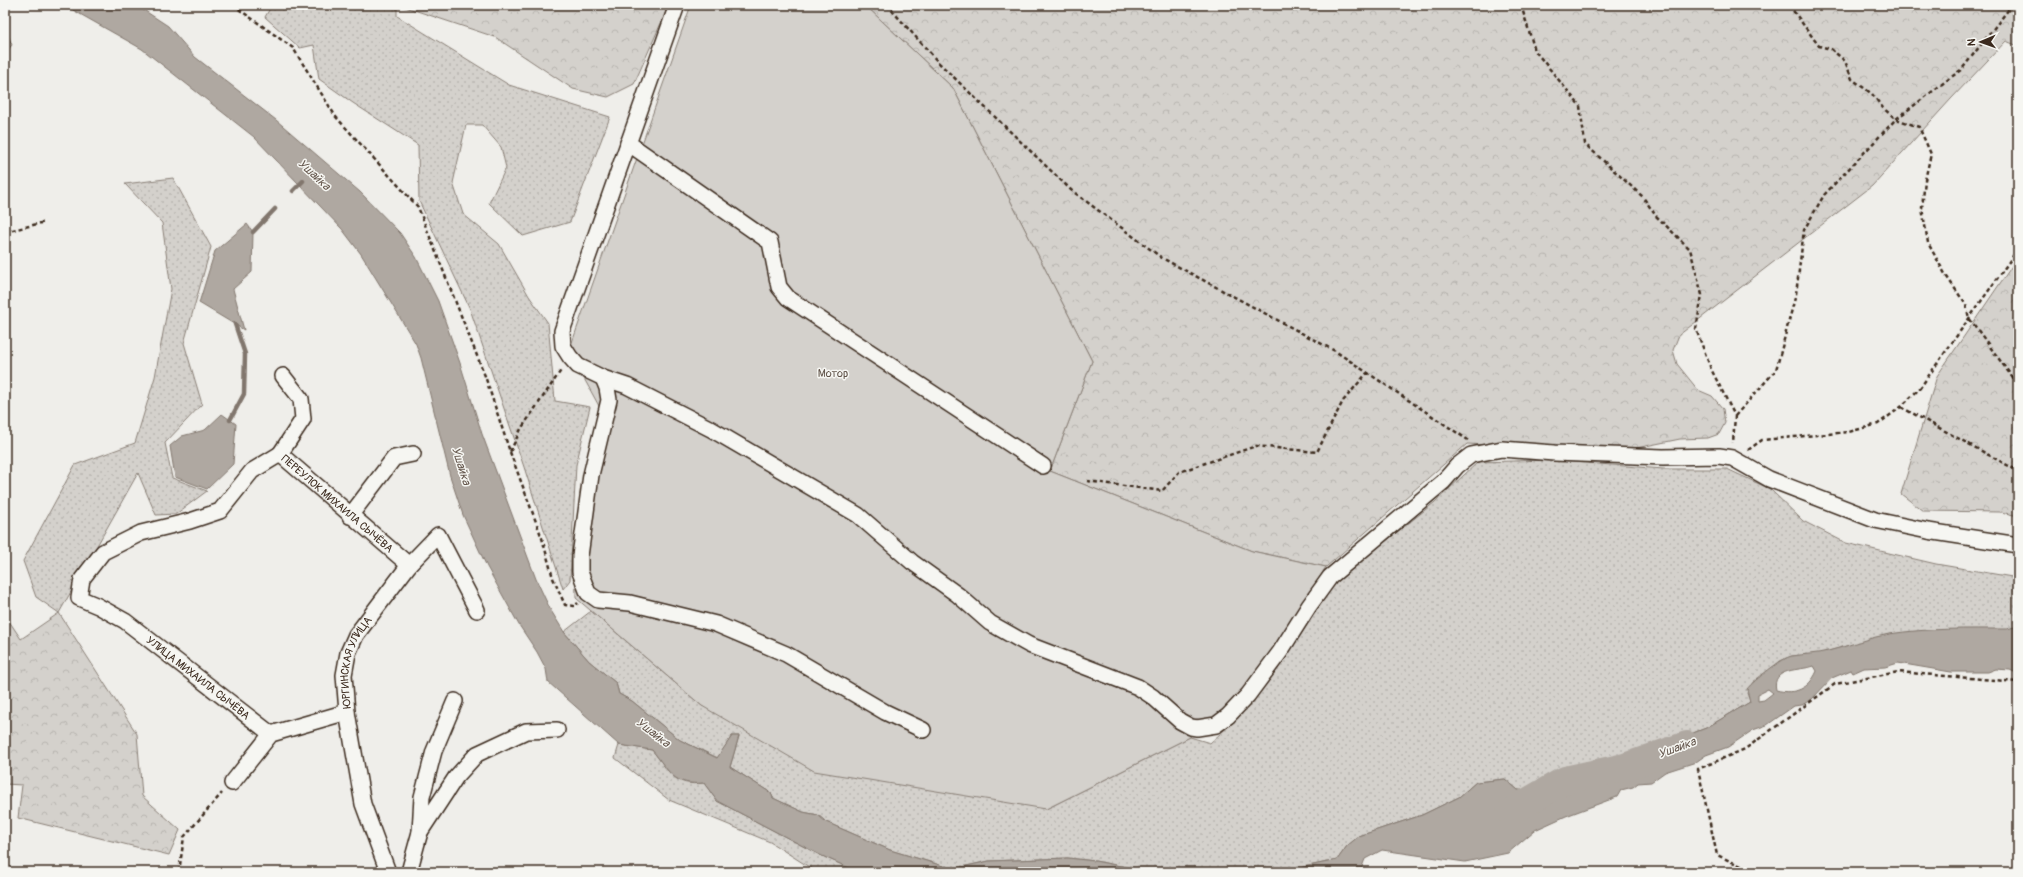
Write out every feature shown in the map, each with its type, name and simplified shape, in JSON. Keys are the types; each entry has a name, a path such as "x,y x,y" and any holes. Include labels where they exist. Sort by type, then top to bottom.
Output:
{"street":[{"path":"677,5 562,331 563,346 570,357 578,366 603,378 627,386 711,429 858,515 912,562 958,595 990,623 1029,645 1138,687 1153,697 1180,721 1196,728 1216,725 1228,716 1248,694 1280,652 1309,606 1330,577 1444,482 1458,466 1471,455 1485,451 1502,449 1554,453 1663,457 1696,455 1737,460 1769,479 1875,520 1928,531 2018,545"},
{"path":"628,143 770,242 779,287 788,298 1043,466"},
{"name":"ПЕРЕУЛОК МИХАИЛА СЫЧЁВА","path":"283,376 301,399 303,418 280,454 350,516 409,565"},
{"path":"603,378 607,388 609,400 591,475 580,556 580,572 588,593 598,600 630,603 716,624 786,654 885,712 923,730"},
{"name":"УЛИЦА МИХАИЛА СЫЧЁВА","path":"271,734 124,621 98,606 79,598 82,579 103,552 141,532 190,521 220,511 252,471 280,454"},
{"path":"350,516 394,458 413,454"},
{"name":"ЮРГИНСКАЯ УЛИЦА","path":"271,734 347,712 344,675 348,653 356,634 409,565 438,535 477,610"},
{"path":"409,872 420,832 422,797 432,759 456,701"},
{"path":"347,712 363,804 388,872"},
{"path":"420,832 456,777 477,754 526,731 557,730"},
{"path":"232,783 271,734"}],"path":[{"path":"233,5 293,48 336,117 418,207 485,376 510,452 542,538 553,578 564,605 575,606 588,593"},
{"path":"887,5 940,64 1070,190 1162,258 1334,350 1485,451"},
{"path":"1521,5 1535,51 1580,106 1585,144 1643,197 1656,216 1690,249 1702,295 1696,329 1712,369 1735,416 1737,460"},
{"path":"1789,5 1819,46 1831,49 1845,61 1852,79 1872,94 1883,108 1896,119 1919,127 1931,154 1925,180 1922,208 1928,243 1945,274 1966,305 1969,318 2018,385"},
{"path":"1735,416 1776,370 1796,294 1804,230 1824,195 1896,119 1962,69 2012,5"},
{"path":"5,232 45,222"},
{"path":"1737,460 1762,440 1849,432 1878,424 1901,407 1920,388 2018,249"},
{"path":"510,452 521,429 570,357"},
{"path":"1087,481 1162,491 1179,472 1256,446 1317,452 1343,401 1367,373"},
{"path":"1901,407 2018,471"},
{"path":"1754,872 1717,855 1698,769 1745,749 1835,684 1898,672 2018,682"},
{"path":"179,872 184,837 232,783"}],"green space":[{"path":"272,5 397,5 397,16 509,85 610,117 570,222 523,236 489,203 506,168 501,147 482,125 466,125 453,183 463,214 499,244 529,296 548,323 555,401 590,407 576,465 570,580 563,589 524,467 470,309 419,201 418,145 319,79 314,45 300,48 265,17"},
{"path":"399,5 669,5 634,84 608,97 573,89 495,37"},
{"name":"Мотор","path":"691,5 865,5 953,88 1092,361 1050,471 1252,551 1326,567 1246,692 1211,722 1197,724 1190,737 1046,809 814,771 702,706 576,598 575,560 599,406 569,351"},
{"path":"865,5 2018,5 2018,46 2006,41 1872,186 1679,335 1673,350 1677,364 1698,390 1712,396 1723,409 1725,423 1719,434 1708,438 1680,439 1636,448 1569,449 1467,444 1326,567 1252,551 1050,471 1092,361 953,88"},
{"path":"5,28 12,45 5,53"},
{"path":"173,178 211,247 184,343 202,404 165,443 172,478 207,491 176,514 156,515 138,473 59,613 36,597 23,561 75,465 135,443 155,377 171,289 162,223 125,184"},
{"path":"2018,257 2018,516 2001,512 1923,511 1901,494 1937,376"},
{"path":"1547,460 1664,469 1727,469 1770,489 1803,521 1846,543 1936,564 2018,578 2018,629 1847,646 1814,655 1792,656 1780,661 1753,682 1747,693 1750,702 1706,728 1680,738 1676,742 1663,746 1647,763 1638,760 1631,766 1613,773 1608,772 1589,778 1557,794 1518,790 1505,779 1476,782 1459,797 1422,815 1359,836 1347,846 1337,860 1280,872 1151,872 1095,861 1068,858 989,861 953,869 890,850 826,822 818,815 803,812 773,798 771,793 730,767 739,736 732,736 718,758 680,740 632,701 619,694 616,683 589,661 564,632 591,611 702,706 1046,809 1190,737 1210,743 1232,723 1278,669 1336,581 1435,502 1478,462"},
{"path":"59,613 137,734 142,796 180,830 169,855 18,818 22,785 5,784 5,615 21,639"},
{"path":"619,745 652,750 668,771 679,780 685,783 704,783 717,801 820,855 858,872 817,872 770,842 669,800 615,758"}],"water":[{"path":"64,5 136,5 168,26 195,57 276,120 360,192 400,233 416,257 438,301 460,363 482,434 536,579 550,609 564,632 589,661 616,683 619,694 632,701 680,740 717,758 732,736 739,736 730,767 771,793 773,798 803,812 818,815 826,822 890,850 953,869 989,861 1068,858 1095,861 1151,872 858,872 820,855 717,801 704,783 685,782 679,780 668,771 652,750 619,745 548,682 546,669 537,652 519,625 487,567 463,515 450,476 421,358 416,344 361,254 342,229 254,137 142,49"},
{"path":"247,224 253,232 252,272 233,289 244,330 199,303 215,251"},
{"path":"222,414 236,424 233,464 207,489 175,477 170,446 182,436 205,430"},
{"path":"2018,626 2018,674 2010,670 1996,669 1988,672 1951,672 1898,663 1885,667 1864,668 1853,673 1851,670 1832,678 1812,699 1802,705 1794,706 1767,725 1753,730 1728,747 1706,755 1696,762 1665,772 1651,782 1638,783 1633,787 1621,790 1617,797 1566,816 1535,830 1508,853 1465,862 1382,850 1365,859 1360,872 1280,872 1337,860 1347,846 1359,836 1422,815 1459,797 1476,782 1505,779 1518,790 1557,794 1589,778 1608,772 1613,773 1631,766 1638,760 1647,763 1663,746 1676,742 1680,738 1706,728 1750,702 1747,689 1768,670 1788,657 1824,652 1889,634 1904,632 1948,629 2007,629","holes":["1814,666 1817,671 1806,686 1789,692 1776,690 1778,677 1782,674 1788,671","1768,689 1773,693 1764,700 1758,701 1758,694"]}],"waterway":[{"path":"293,191 303,181"},
{"path":"253,232 275,209"},
{"path":"230,420 244,394 245,354 235,324"},
{"name":"Ушайка","path":"1510,812 1565,780 1625,767 1687,745"}]}
